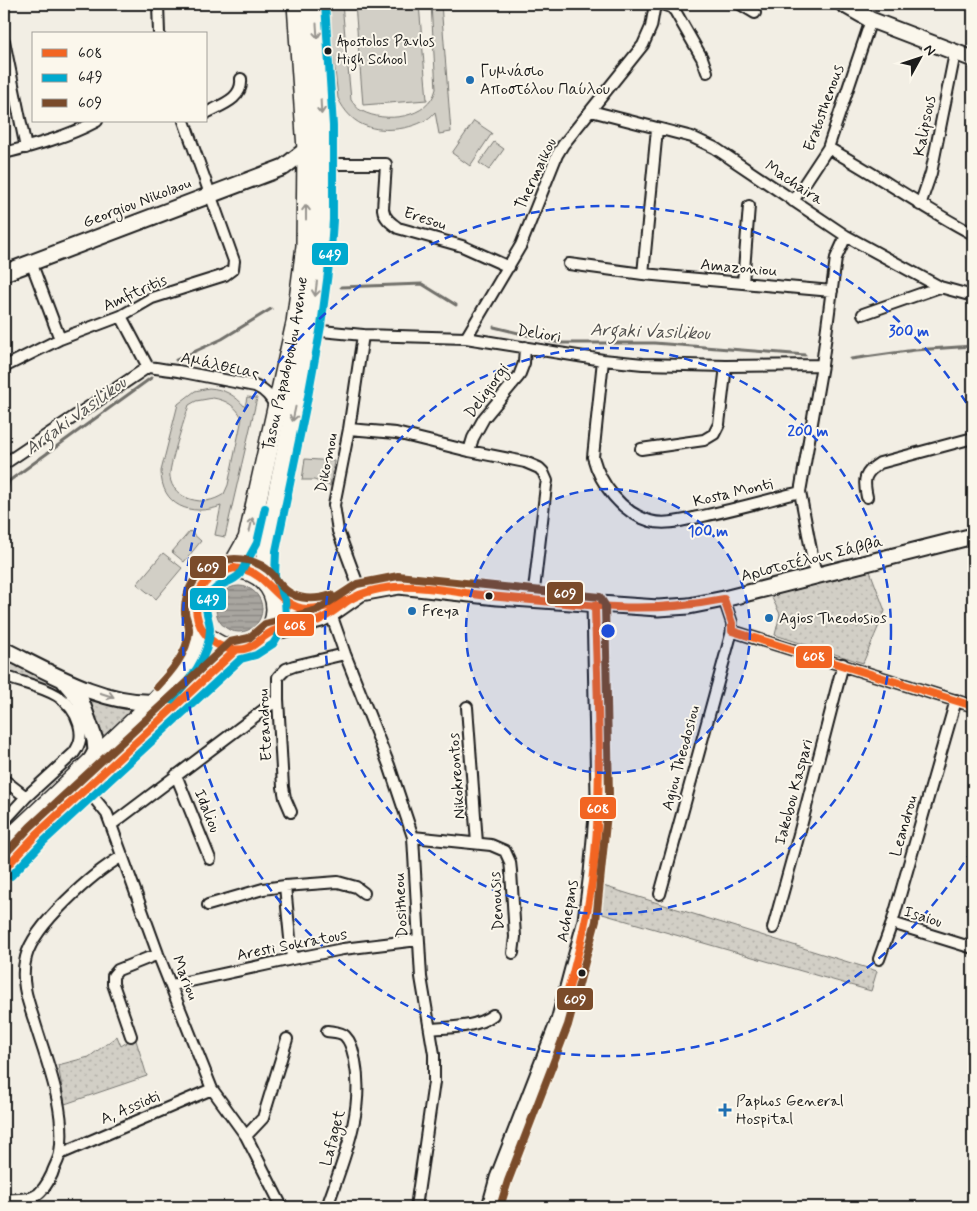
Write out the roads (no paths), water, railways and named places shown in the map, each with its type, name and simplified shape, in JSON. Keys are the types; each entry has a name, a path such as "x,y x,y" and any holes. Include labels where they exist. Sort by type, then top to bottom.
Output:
{"highway":[{"name":"Tasou Papadopoulou Avenue","path":"231,569 248,539 296,323 306,246 307,149 297,4"},
{"name":"Tasou Papadopoulou Avenue","path":"269,587 266,550 311,330 322,247 324,164 315,4"},
{"path":"231,569 244,570 256,574 269,587 276,606 275,620 269,633 253,647 236,650 215,644 207,638 200,629 196,616 196,603 200,590 218,572 231,569"},
{"path":"4,845 182,674 190,661 200,629"},
{"path":"4,869 19,852 86,788 236,650"}],"street":[{"path":"158,4 159,32"},
{"name":"Thermaikou","path":"466,338 521,245 557,155 644,45 651,26 655,4"},
{"path":"662,4 671,7 675,11 702,58 707,72"},
{"path":"740,4 755,14"},
{"path":"843,4 871,20 973,59"},
{"name":"Eratosthenous","path":"793,201 828,148 871,20"},
{"path":"4,41 26,148"},
{"name":"Kalipsous","path":"920,205 931,173 955,52"},
{"path":"208,112 236,96 242,86 241,79"},
{"name":"Machaira","path":"591,110 692,137 703,142 715,148 846,236 940,287 973,296"},
{"path":"4,153 77,132 95,122"},
{"path":"187,122 211,193"},
{"path":"643,274 657,129"},
{"path":"828,148 875,174 920,205 973,234"},
{"name":"Georgiou Nikolaou","path":"4,273 211,193 284,167 307,149"},
{"name":"Eresou","path":"324,164 386,164 383,209 384,214 391,223 398,228 462,246 508,267"},
{"path":"284,167 296,169 306,178"},
{"name":"Amfitritis","path":"4,367 60,339 121,316 152,298 225,275 233,269 234,261 211,193"},
{"path":"743,283 749,206"},
{"path":"816,576 800,492 822,365 836,258 846,236"},
{"path":"32,262 60,339"},
{"name":"Amazoniou","path":"569,264 643,274 832,291"},
{"path":"863,314 940,287"},
{"path":"4,464 148,367 121,316"},
{"name":"Deliori","path":"311,330 363,335 466,338 603,360 643,364 726,366 822,365"},
{"name":"Dikomou","path":"355,596 338,531 334,506 349,429 363,335"},
{"name":"Deligiorgi","path":"469,451 473,438 484,418 519,376 524,363 525,347"},
{"name":"Kosta Monti","path":"603,360 593,457 597,471 606,486 618,501 633,512 650,521 673,522 800,492"},
{"path":"641,449 704,440 714,434 719,424 726,366"},
{"name":"Αμάλθειας","path":"148,367 255,386 271,397 277,410"},
{"path":"349,429 396,433 469,451 525,462 539,468 545,476 546,486 533,599"},
{"path":"867,497 864,484 865,477 880,463 973,438"},
{"name":"Αριστοτέλους Σάββα","path":"269,587 286,602 299,608 315,610 355,596 399,586 595,605 658,608 689,606 724,599 973,536"},
{"path":"269,633 310,623 332,614 355,596"},
{"path":"724,599 732,623 732,631 973,706"},
{"name":"Achepans","path":"490,1207 498,1178 559,1021 586,920 599,794 595,605"},
{"name":"Dositheou","path":"332,614 345,654 389,765 413,837 421,977 435,1067 416,1207"},
{"name":"Agiou Theodosiou","path":"660,894 732,631"},
{"path":"4,650 61,678 122,700 137,703 155,702"},
{"name":"Eteandrou","path":"291,812 287,806 284,792 278,677 286,669 345,654"},
{"name":"Iakobou Kaspari","path":"773,928 842,664"},
{"path":"4,676 50,691 66,702 76,717 81,734 79,746 74,753 26,797 4,821"},
{"path":"61,678 77,694 84,708 96,746 95,754 90,762"},
{"path":"111,825 278,699"},
{"name":"Leandrou","path":"879,959 892,923 956,700"},
{"name":"Nikokreontos","path":"467,708 477,843"},
{"name":"Idaliou","path":"176,775 210,859"},
{"path":"4,780 26,797"},
{"name":"Mariou","path":"86,788 103,808 111,825 121,857 158,954 212,1089 246,1136 282,1207"},
{"name":"Denousis","path":"413,837 477,843 501,848 505,851 510,862 515,936 513,953"},
{"path":"4,1199 26,1200 39,1194 46,1186 60,1154 61,1123 55,1089 25,991 23,973 26,957 36,934 48,920 95,875 121,857"},
{"path":"208,905 263,889 284,886 338,882 356,887 364,892"},
{"path":"284,886 292,959"},
{"name":"Isaiou","path":"892,923 973,948"},
{"name":"Aresti Sokratous","path":"172,985 343,949 418,940"},
{"path":"130,1036 112,976 118,970 158,954"},
{"path":"430,1029 474,1024 482,1022 493,1015"},
{"name":"Lafaget","path":"327,1031 341,1033 349,1041 352,1048 358,1085 353,1128 327,1207"},
{"path":"246,1136 262,1118 287,1039"},
{"name":"A, Assioti","path":"60,1154 212,1089"}],"waterway":[{"name":"Argaki Vasilikou","path":"341,287 422,284 456,305"},
{"name":"Argaki Vasilikou","path":"176,360 222,339 271,309"},
{"name":"Argaki Vasilikou","path":"494,327 560,343 654,343 805,355"},
{"name":"Argaki Vasilikou","path":"851,359 915,350 973,346"},
{"name":"Argaki Vasilikou","path":"4,500 9,481 151,378"}],"place":[{"name":"Apostolos Pavlos High School","path":"328,51"},
{"name":"Γυμνάσιο Αποστόλου Παύλου","path":"470,80"},
{"name":"Freya","path":"412,611"},
{"name":"Agios Theodosios","path":"769,618"},
{"name":"Paphos General Hospital","path":"725,1110"}]}
